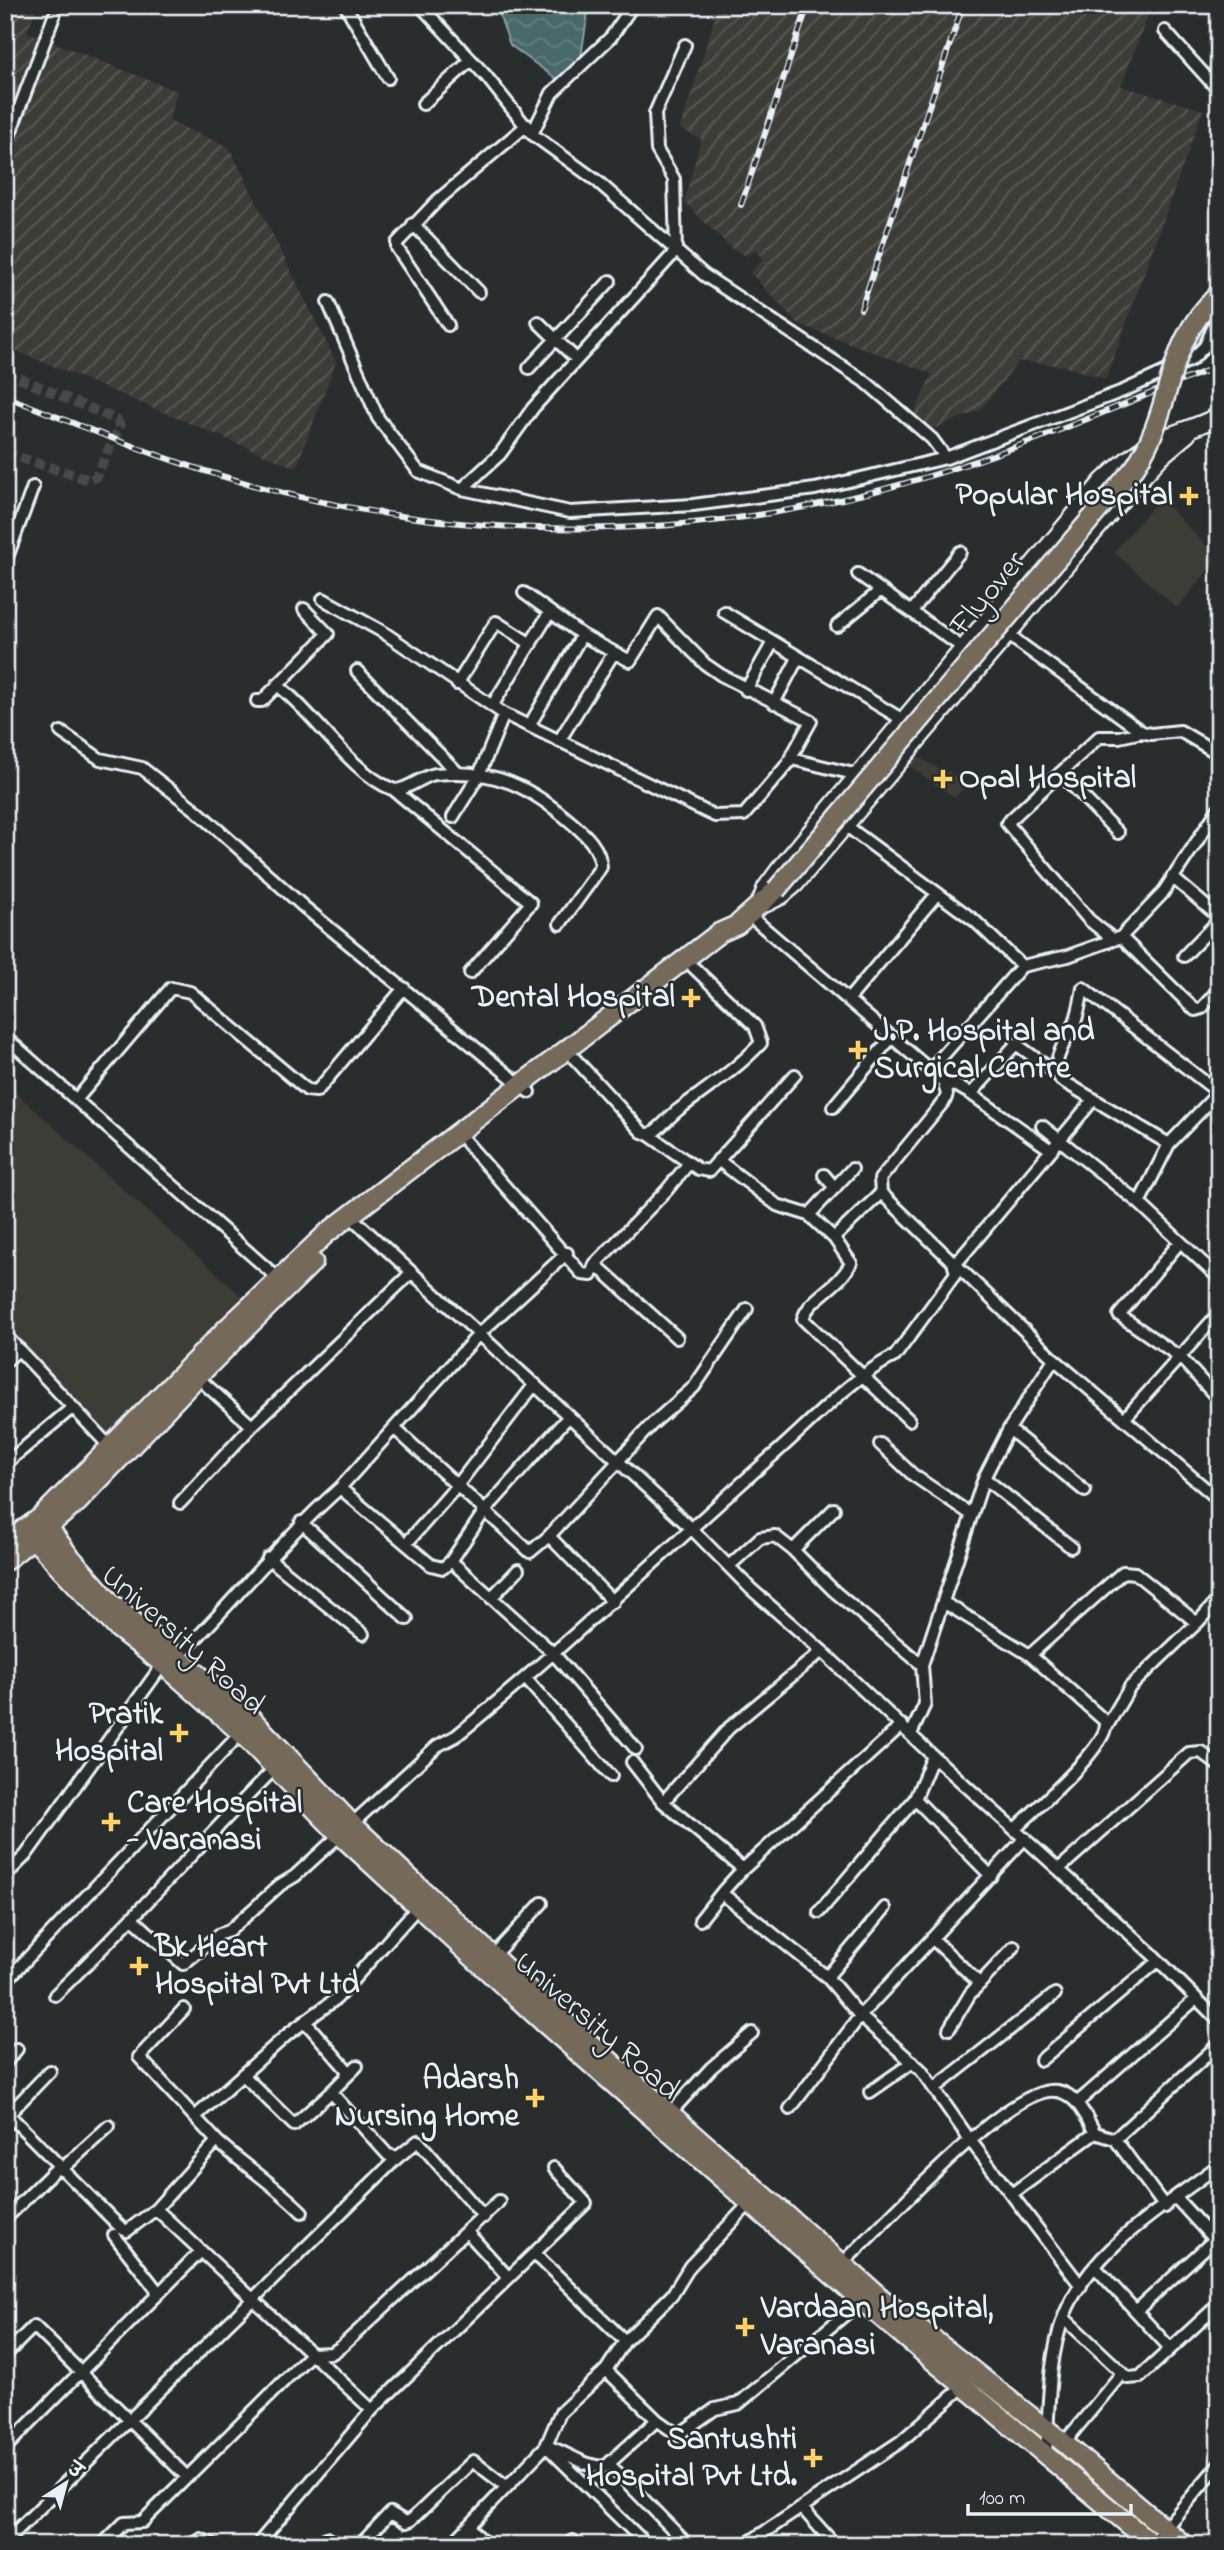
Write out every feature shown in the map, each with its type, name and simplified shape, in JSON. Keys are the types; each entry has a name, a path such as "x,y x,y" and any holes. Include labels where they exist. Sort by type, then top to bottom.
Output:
{"main road":[{"name":"Flyover","path":"748,916 776,890 1135,467 1158,425 1183,338 1192,322 1219,294"},
{"path":"45,1522 111,1448 353,1219 526,1089 574,1058 693,967 728,940 748,916"},
{"path":"353,1219 465,1141 719,933 748,916"},
{"path":"8,1551 86,1493 283,1283"},
{"path":"45,1522 60,1557"},
{"name":"University Road","path":"29,1534 60,1557 116,1627 171,1660 276,1767 345,1829 417,1909 461,1937 751,2202 837,2269 965,2385 1152,2544"},
{"path":"171,1660 248,1715 345,1829 461,1937 493,1956 671,2112 837,2269"},
{"path":"868,2296 1064,2443 1184,2545"}],"street":[{"path":"345,5 388,78"},
{"path":"420,5 471,60 529,130 597,181 704,275 867,383 932,439 946,458"},
{"path":"448,325 397,248 398,239 529,130 552,93 611,37 633,5"},
{"path":"5,147 54,16"},
{"path":"1165,31 1219,91"},
{"path":"462,489 480,476 500,454 533,408 676,251 674,179 657,150 655,113 685,45"},
{"path":"423,104 471,60"},
{"path":"413,224 479,292"},
{"path":"529,368 610,281"},
{"path":"328,302 378,418 418,471 462,489 570,512 693,505 815,489 946,458 1123,391 1191,359 1206,346 1219,314"},
{"path":"538,322 576,359"},
{"path":"748,916 780,869 1103,481 1129,457 1162,439 1192,430 1219,416"},
{"path":"748,916 795,884 1127,493 1161,456 1192,430"},
{"path":"5,563 33,487"},
{"path":"912,611 960,552"},
{"path":"858,574 963,648"},
{"path":"837,626 881,590"},
{"path":"323,599 383,632 504,714 715,816 744,816 789,761 811,721 746,690 705,664 658,616 630,661 582,635 524,593"},
{"path":"257,701 262,701 328,634 304,609"},
{"path":"492,706 550,612"},
{"path":"724,612 903,720"},
{"path":"457,684 496,622 531,644"},
{"path":"1007,634 1142,732 1151,734 1180,731 1219,754"},
{"path":"528,726 582,635"},
{"path":"746,690 773,642"},
{"path":"559,741 613,654"},
{"path":"774,703 798,658"},
{"path":"357,671 458,774"},
{"path":"277,685 361,766 531,903 471,973"},
{"path":"453,817 479,775 504,714"},
{"path":"61,732 100,760 142,768 197,811 304,907 526,1089"},
{"path":"1142,732 1119,737 1099,737 1007,823 1088,920 1117,939 1195,1010 1202,1008 1219,989"},
{"path":"789,761 799,759 858,775"},
{"path":"1060,773 1118,833"},
{"path":"394,790 429,775 458,774 479,775 524,786 542,797 581,831 600,856 601,867 560,923"},
{"path":"931,1069 1022,966 1068,956 1117,939 1162,894 1219,808"},
{"path":"845,825 975,921 1022,966"},
{"path":"1172,877 1219,919 1184,956"},
{"path":"848,1000 937,894"},
{"path":"748,916 931,1069 944,1085 945,1100 880,1179 881,1193 954,1266 1054,1359 1219,1500"},
{"path":"649,1135 679,1109 737,1069 761,1043 755,1026 693,967"},
{"path":"76,1100 172,989 190,992 307,1090 317,1091 404,988"},
{"path":"1056,1073 1060,1052 1076,1020 1083,988 1219,1093 1169,1144 1139,1203"},
{"path":"5,1037 283,1283"},
{"path":"833,1107 892,1037"},
{"path":"971,1094 1016,1044 1056,1073 1061,1080 1169,1144"},
{"path":"574,1058 642,1132 698,1169 709,1171 795,1074"},
{"path":"944,1085 957,1086 971,1094 1051,1150"},
{"path":"954,1266 1094,1099"},
{"path":"1042,1126 1139,1203 1219,1278"},
{"path":"465,1141 586,1276 591,1275 595,1264 666,1191 689,1163"},
{"path":"718,1160 777,1205 808,1215 834,1238 851,1263 843,1278 806,1309 803,1319 909,1420"},
{"path":"808,1215 852,1169"},
{"path":"824,1175 835,1188"},
{"path":"834,1238 881,1193"},
{"path":"353,1219 535,1384 616,1463 691,1528 933,1756 1158,1961 1219,2021"},
{"path":"1180,1242 1119,1315 1180,1357 1219,1400"},
{"path":"5,1876 26,1855 171,1660 222,1613 301,1522 340,1488 480,1333 567,1253"},
{"path":"595,1264 677,1338"},
{"path":"132,1918 178,1962 187,1963 220,1934 229,1931 280,1885 295,1877 437,1746 456,1736 526,1679 691,1528 880,1363 895,1356 956,1273 954,1266"},
{"path":"180,1503 252,1426 411,1273"},
{"path":"394,1429 530,1552 549,1536 651,1425 694,1387 747,1309"},
{"path":"1125,1418 1219,1314"},
{"path":"5,1335 111,1448"},
{"path":"5,1362 19,1349"},
{"path":"911,1734 925,1704 922,1665 984,1478 1009,1429 1054,1359"},
{"path":"197,1377 252,1426"},
{"path":"406,1544 456,1487 535,1384"},
{"path":"5,1464 72,1408"},
{"path":"340,1488 437,1568 451,1561 484,1513 569,1416"},
{"path":"1009,1429 1085,1491"},
{"path":"880,1444 913,1475 972,1514"},
{"path":"984,1478 1071,1547"},
{"path":"793,1550 834,1509"},
{"path":"301,1522 407,1619"},
{"path":"549,1536 613,1602"},
{"path":"729,1566 766,1536 775,1536 834,1591 922,1665"},
{"path":"268,1558 363,1634"},
{"path":"451,1561 553,1653 636,1749"},
{"path":"491,1598 518,1570"},
{"path":"1030,1655 1128,1571 1135,1573 1197,1623"},
{"path":"1015,1829 1072,1773 1104,1736 1130,1687 1219,1599"},
{"path":"943,1602 1030,1655 1106,1721 1107,1726"},
{"path":"663,1802 729,1728 822,1651"},
{"path":"526,1679 611,1776"},
{"path":"700,1920 743,1869 902,1725"},
{"path":"5,1982 241,1733"},
{"path":"1059,1869 1189,1753 1201,1752 1219,1766"},
{"path":"819,1912 915,1799 933,1756"},
{"path":"632,1762 663,1802 743,1869"},
{"path":"55,1995 116,1937 189,1854 276,1767"},
{"path":"915,1799 991,1877"},
{"path":"790,2109 860,2016 1025,1838"},
{"path":"723,1891 726,1898 827,1977 860,2016 913,2062 1081,2286"},
{"path":"493,1956 542,1903"},
{"path":"827,1977 884,1908"},
{"path":"195,2117 288,2034 337,1997 417,1909"},
{"path":"933,1939 979,1984"},
{"path":"949,2029 954,2016 979,1984 1014,1947"},
{"path":"1041,2060 1158,1961"},
{"path":"935,2088 1055,1994"},
{"path":"1078,2102 1196,1999"},
{"path":"184,2009 139,2057 217,2141 258,2177 282,2192 302,2212"},
{"path":"309,2026 348,2071 345,2078"},
{"path":"671,2112 711,2068 752,2033"},
{"path":"1115,2139 1219,2044"},
{"path":"5,2063 17,2049"},
{"path":"870,2092 913,2062"},
{"path":"243,2075 294,2126 357,2066"},
{"path":"50,2071 6,2115 127,2231 156,2209 217,2141"},
{"path":"837,2269 970,2140 1038,2091 1059,2091 1078,2102 1096,2133 1115,2139 1165,2207"},
{"path":"331,2092 388,2155 398,2157"},
{"path":"5,2219 109,2126"},
{"path":"1013,2193 1096,2133"},
{"path":"5,2542 414,2142 422,2144 484,2217"},
{"path":"1046,2454 1053,2361 1063,2318 1081,2286 1106,2252 1219,2165"},
{"path":"262,2539 372,2410 586,2203 554,2168"},
{"path":"1136,2311 1216,2243 1176,2198"},
{"path":"102,2545 124,2523 142,2522 311,2354 332,2353 341,2347 499,2202"},
{"path":"451,2545 546,2446 560,2413 606,2370 625,2341 672,2295 690,2266 751,2202"},
{"path":"156,2209 372,2410"},
{"path":"468,2233 508,2277"},
{"path":"114,2235 159,2294"},
{"path":"5,2448 201,2252"},
{"path":"534,2253 625,2341"},
{"path":"1095,2267 1170,2348"},
{"path":"606,2370 657,2420 677,2435 715,2409 738,2404 868,2296"},
{"path":"1063,2318 1128,2378 1140,2377 1219,2304"},
{"path":"5,2355 34,2326 187,2477"},
{"path":"1064,2443 1122,2373"},
{"path":"745,2545 900,2442 965,2385"},
{"path":"546,2446 558,2449 583,2465 610,2465 657,2420"},
{"path":"546,2446 647,2545"},
{"path":"360,2545 390,2513 406,2522 411,2520 473,2460 506,2486"},
{"path":"1152,2544 1219,2464"},
{"path":"610,2465 688,2545"},
{"path":"802,2508 835,2545"},
{"path":"470,2527 486,2545"},
{"path":"318,2545 327,2538 339,2545"},
{"path":"192,2545 201,2539 215,2545"}],"shaded area":[{"path":"5,5 38,5 27,32 177,91 169,121 229,147 336,362 296,468 5,346"},
{"path":"719,5 1152,5 1121,86 1203,110 1106,379 1062,366 1019,361 980,410 933,429 913,416 932,374 798,324 750,273 763,259 756,249 747,256 732,249 684,202 701,139 680,129"},
{"path":"1160,498 1218,558 1177,608 1114,552"},
{"name":"Opal Hospital","path":"915,755 945,773 948,771 966,784 955,798 908,765"},
{"path":"5,1083 246,1300 109,1439 5,1334"}],"water":[{"path":"496,5 589,5 581,57 562,83 510,45"}],"tunnel":[{"path":"5,372 117,420 120,426 96,477 90,480 5,453"}],"railway":[{"path":"741,205 808,5"},
{"path":"861,309 963,5"},
{"path":"5,396 169,459 225,477 311,499 398,515 486,525 574,529 662,525 750,516 837,500 961,466 1219,366"}],"place":[{"name":"Popular Hospital","path":"1189,496"},
{"name":"Opal Hospital","path":"943,779"},
{"name":"Dental Hospital","path":"691,998"},
{"name":"J.P. Hospital and Surgical Centre","path":"858,1050"},
{"name":"Pratik Hospital","path":"179,1733"},
{"name":"Care Hospital - Varanasi","path":"111,1822"},
{"name":"Bk Heart Hospital Pvt Ltd","path":"139,1966"},
{"name":"Adarsh Nursing Home","path":"535,2098"},
{"name":"Vardaan Hospital, Varanasi","path":"745,2327"},
{"name":"Santushti Hospital Pvt Ltd.","path":"813,2458"}]}
